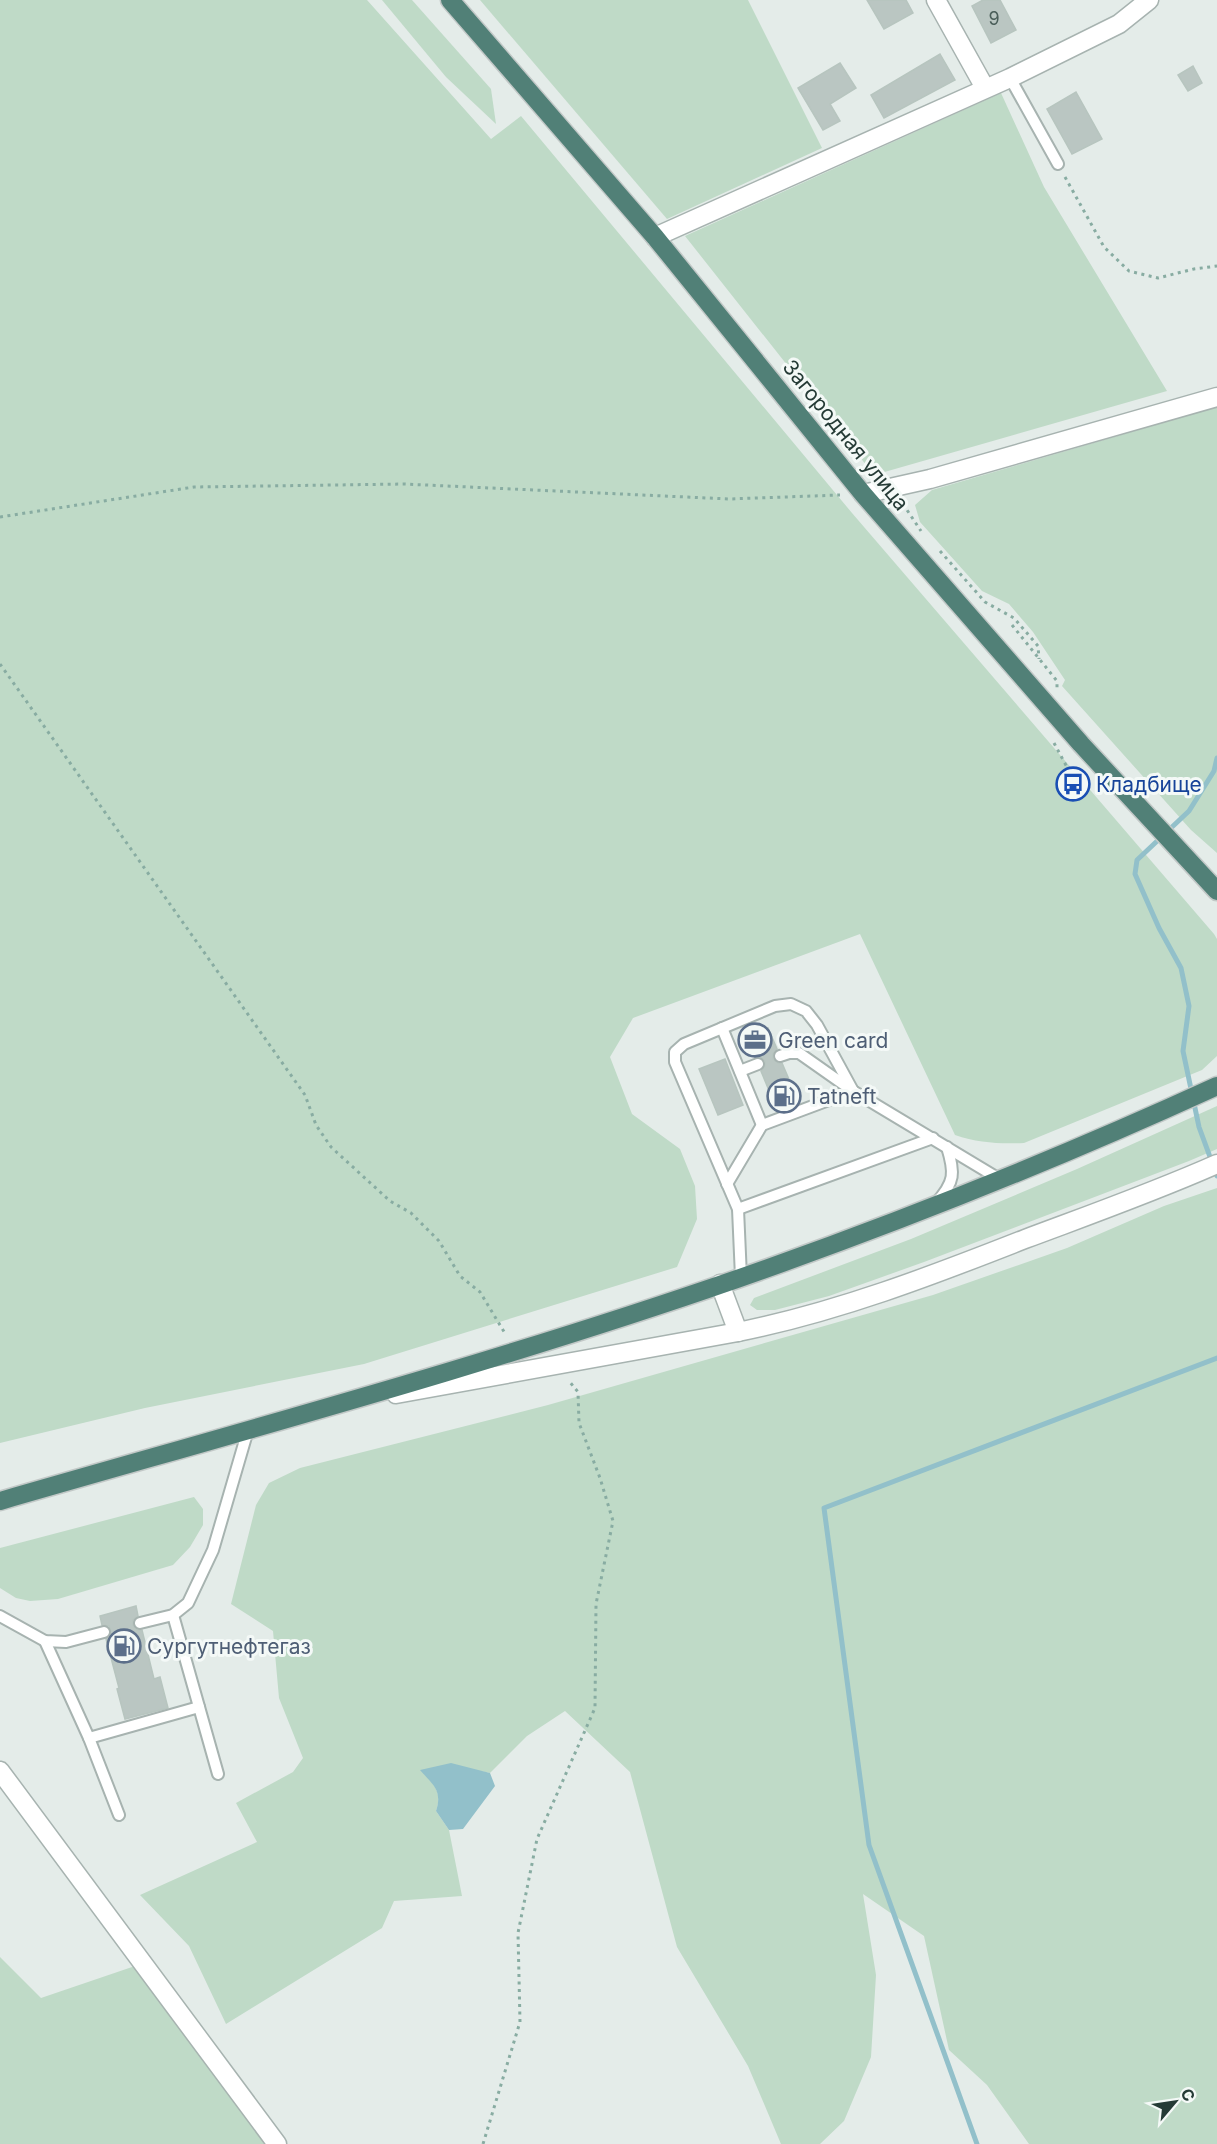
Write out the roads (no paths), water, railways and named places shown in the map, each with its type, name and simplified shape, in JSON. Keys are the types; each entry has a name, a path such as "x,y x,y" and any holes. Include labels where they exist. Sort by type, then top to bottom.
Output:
{"highway":[{"name":"Загородная улица","path":"450,0 655,237 863,494 1082,744 1214,888"},
{"path":"0,1501 516,1350 741,1277 1002,1180 1211,1089"}],"street":[{"path":"936,0 985,88"},
{"path":"655,237 1010,78 1119,24 1149,0"},
{"path":"863,494 930,479 1217,397"},
{"path":"334,1405 738,1332 824,1311 930,1276 1217,1164"},
{"path":"720,1284 738,1332"},
{"path":"0,1771 277,2144"}],"lane":[{"path":"1010,78 1058,164"},
{"path":"741,1277 738,1209 675,1062 675,1052 684,1044 775,1006 791,1004 806,1011 817,1025 853,1091"},
{"path":"722,1028 762,1125"},
{"path":"780,1056 799,1053 853,1091 1002,1180"},
{"path":"740,1071 758,1064"},
{"path":"727,1184 762,1125 853,1091"},
{"path":"738,1209 933,1138"},
{"path":"934,1205 953,1179 953,1165 948,1147"},
{"path":"140,1623 173,1615 188,1603 213,1550 248,1430"},
{"path":"173,1615 218,1774"},
{"path":"0,1617 45,1641 66,1642 104,1632"},
{"path":"45,1641 89,1738 119,1815"},
{"path":"89,1738 199,1707"}],"water":[{"path":"451,1763 490,1773 495,1786 463,1829 449,1830 436,1811 437,1792 420,1770"}],"waterway":[{"path":"1217,758 1214,771 1189,811 1137,860 1135,874 1159,928 1181,968 1189,1006 1183,1051 1199,1127 1217,1176"},
{"path":"977,2144 869,1845 824,1508 1217,1358"}],"place":[{"name":"Кладбище","path":"1073,784"},
{"name":"Green card","path":"755,1040"},
{"name":"Tatneft","path":"784,1096"},
{"name":"Сургутнефтегаз","path":"124,1646"}]}
